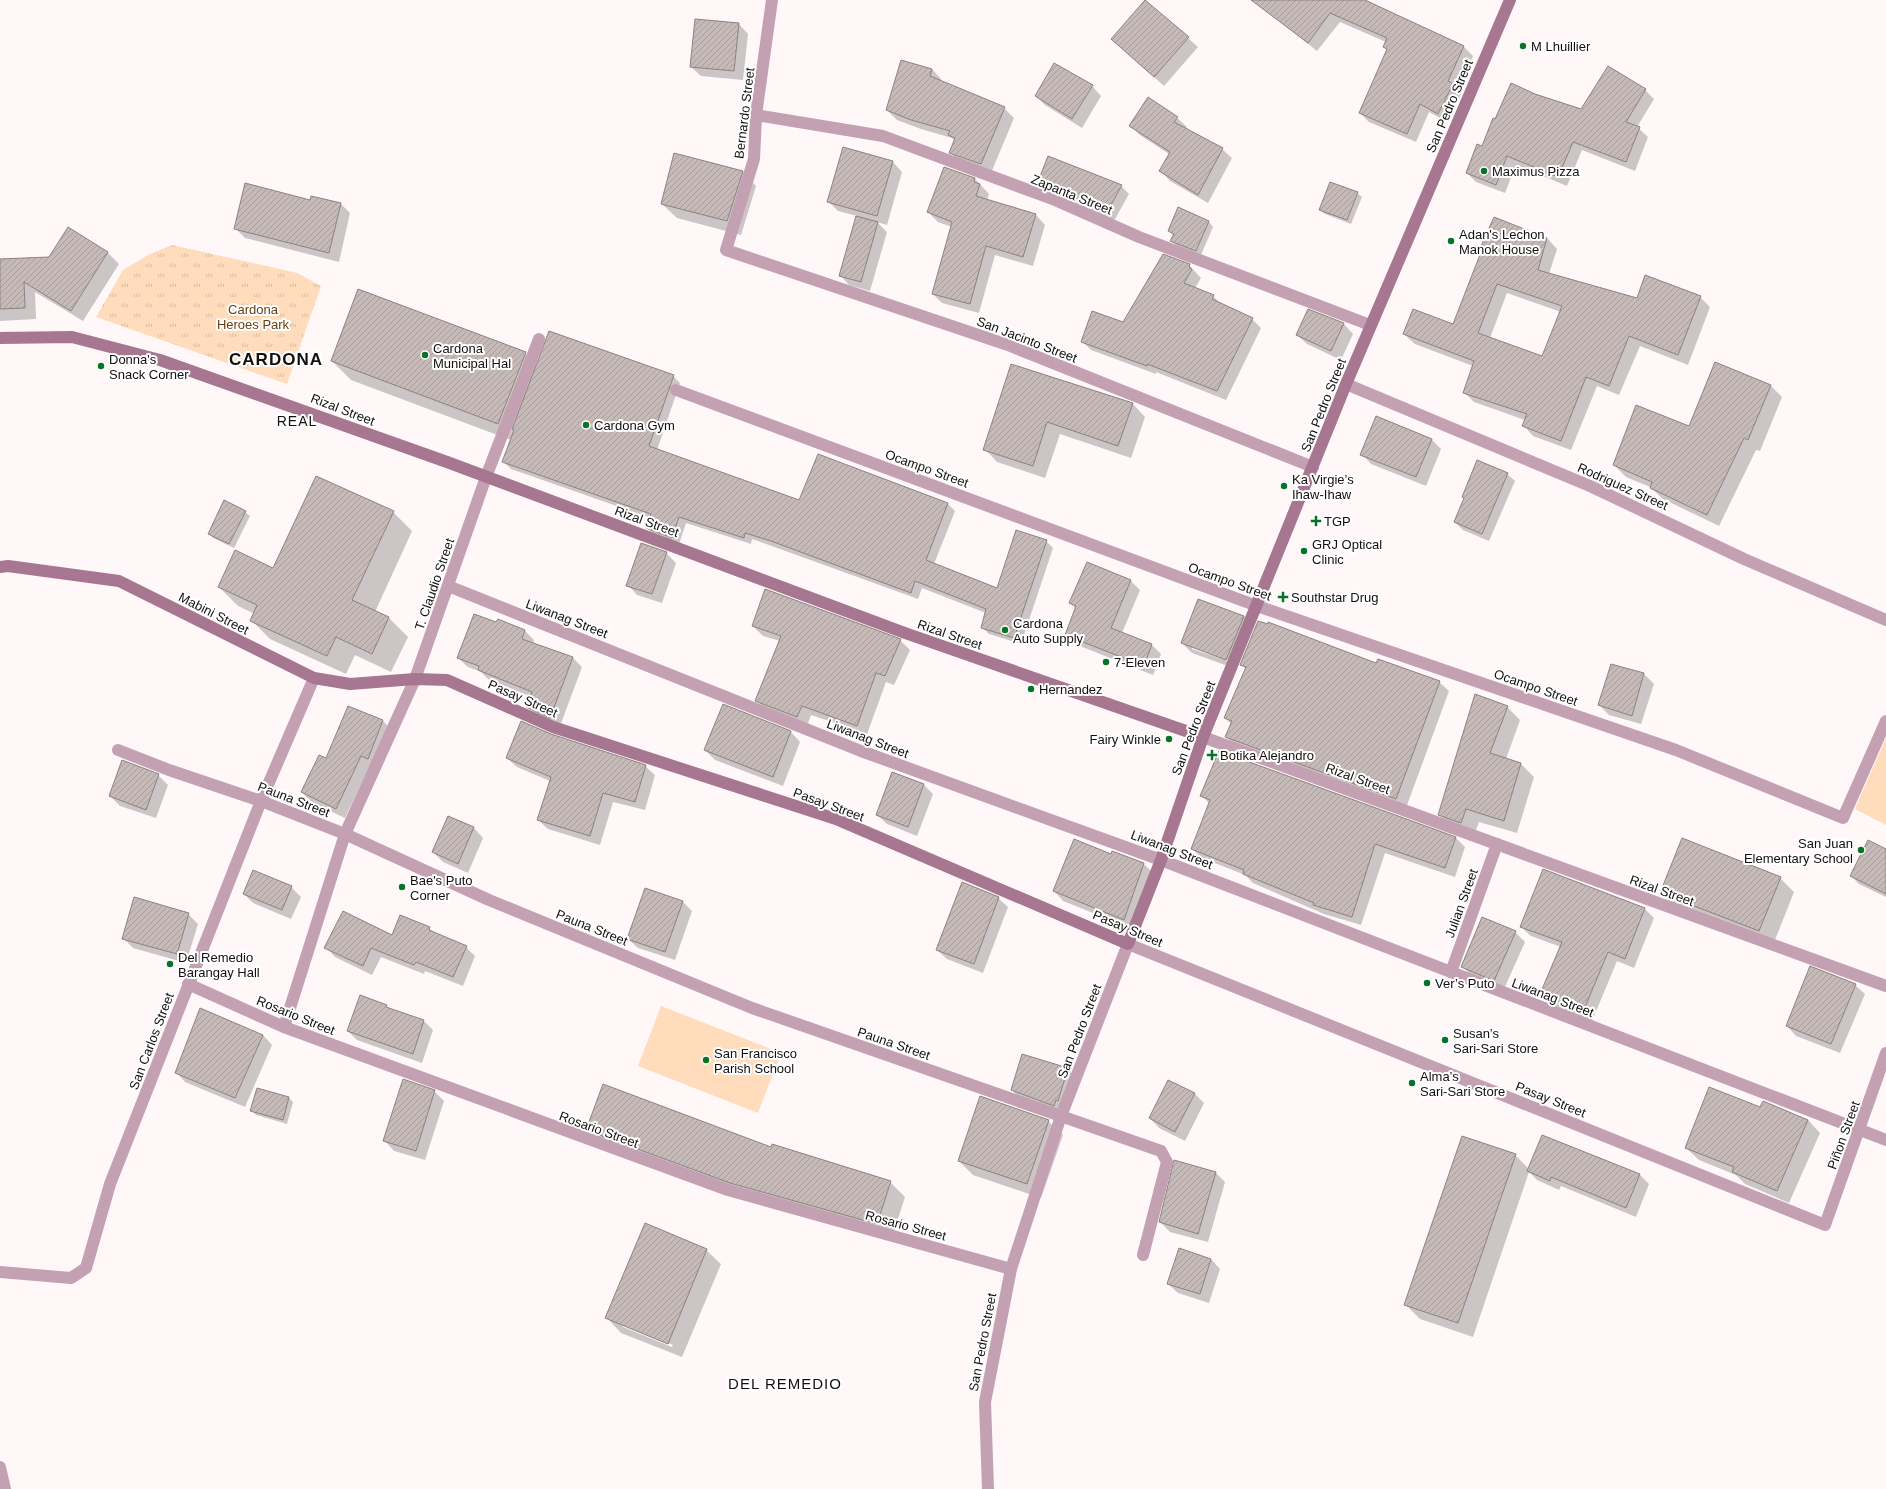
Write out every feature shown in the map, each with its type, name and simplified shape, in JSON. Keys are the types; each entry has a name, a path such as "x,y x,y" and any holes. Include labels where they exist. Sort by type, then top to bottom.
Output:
{"main road":[{"name":"San Pedro Street","path":"1128,944 1162,860 1203,737 1370,326 1510,0"},
{"name":"Rizal Street","path":"0,338 72,337 160,360 294,406 905,634 1203,737"},
{"name":"Mabini Street","path":"0,567 8,566 119,581 314,678 350,684 415,679"},
{"name":"Pasay Street","path":"415,679 446,680 553,727 836,819 1128,944"}],"street":[{"name":"Bernardo Street","path":"726,250 754,159 756,116 772,0"},
{"name":"Zapanta Street","path":"756,116 883,136 1055,200 1139,237 1370,326"},
{"name":"San Jacinto Street","path":"726,250 1008,345 1313,467"},
{"name":"T. Claudio Street","path":"284,1027 344,834 415,679 486,477 539,340"},
{"name":"Rodriguez Street","path":"1346,384 1590,486 1744,559 1886,620"},
{"name":"Ocampo Street","path":"676,390 1257,606 1676,750 1843,818 1886,721"},
{"name":"Liwanag Street","path":"448,586 861,751 1162,860 1886,1140"},
{"name":"San Carlos Street","path":"0,1272 71,1278 86,1268 110,1184 261,801 314,678"},
{"name":"Rizal Street","path":"1203,737 1886,986"},
{"name":"Pauna Street","path":"118,750 169,770 261,801 344,834 489,900 752,1008 1161,1151 1167,1162 1143,1255"},
{"name":"Julian Street","path":"1451,972 1497,844"},
{"name":"San Pedro Street","path":"988,1489 985,1402 1011,1269 1061,1116 1128,944"},
{"name":"Pasay Street","path":"1128,944 1825,1225"},
{"name":"Rosario Street","path":"188,984 284,1027 728,1190 1011,1269"},
{"name":"Piñon Street","path":"1825,1225 1860,1131 1886,1053"},
{"path":"0,1468 4,1489"}],"green space":[{"name":"Cardona Heroes Park","path":"172,245 297,273 321,286 287,384 96,317 123,270 148,255"},
{"path":"1886,738 1886,825 1855,809"},
{"path":"661,1006 781,1053 758,1113 638,1066"}],"building":[{"path":"1145,0 1189,37 1154,77 1111,39"},
{"path":"1251,0 1365,0 1464,46 1448,81 1453,84 1438,114 1420,104 1407,134 1359,113 1387,49 1383,47 1387,38 1330,13 1308,43"},
{"path":"695,19 739,23 734,71 690,67"},
{"path":"901,60 932,69 930,76 1005,107 981,164 949,153 955,138 948,135 950,131 911,120 886,110"},
{"path":"1054,63 1093,85 1072,119 1035,96"},
{"path":"1608,66 1646,89 1626,122 1640,127 1626,162 1573,142 1558,177 1507,156 1496,185 1466,173 1477,144 1482,146 1493,118 1495,119 1511,83 1535,94 1581,109"},
{"path":"1148,97 1178,117 1174,122 1223,148 1198,195 1159,171 1170,152 1129,126"},
{"path":"843,147 893,161 877,216 827,202"},
{"path":"674,153 743,171 727,221 661,204"},
{"path":"1048,156 1122,185 1106,214 1039,179"},
{"path":"944,167 975,178 974,182 980,184 976,196 1036,214 1023,257 986,246 970,304 932,294 952,222 927,212"},
{"path":"1330,182 1358,192 1347,220 1319,210"},
{"path":"245,183 310,200 311,196 341,203 329,253 234,229"},
{"path":"1178,207 1209,221 1196,251 1170,241 1174,234 1168,231"},
{"path":"856,216 878,222 861,282 839,276"},
{"path":"1494,217 1547,238 1538,270 1637,298 1645,275 1701,296 1678,355 1629,336 1609,386 1586,377 1561,441 1522,426 1527,414 1463,393 1474,361 1403,334 1413,309 1453,324 1483,247 1481,246","holes":["1497,284 1562,306 1542,356 1478,333"]},
{"path":"68,227 108,252 71,311 24,282 25,308 0,309 0,259 49,257"},
{"path":"1163,254 1190,264 1189,267 1192,269 1184,283 1214,295 1212,299 1253,318 1217,391 1147,364 1147,366 1081,342 1092,311 1123,322"},
{"name":"Cardona Municipal Hal","path":"358,289 526,352 498,424 331,361"},
{"path":"1308,309 1344,323 1331,351 1296,335"},
{"path":"549,331 674,375 649,446 799,500 818,454 948,503 926,560 997,588 1016,530 1047,540 1014,638 981,628 986,609 915,581 911,593 771,541 745,533 744,538 679,517 672,538 646,528 651,514 502,462 514,430 512,429"},
{"path":"1715,362 1771,385 1748,440 1744,438 1707,515 1650,488 1652,482 1613,465 1636,405 1689,426"},
{"path":"1011,364 1133,403 1118,446 1047,422 1033,466 983,450"},
{"path":"1376,416 1432,439 1416,477 1360,455"},
{"path":"1477,460 1508,473 1482,534 1454,522"},
{"path":"316,476 394,511 352,600 389,617 372,654 336,637 327,656 250,621 257,605 218,587 235,550 273,568"},
{"path":"224,500 246,511 229,544 208,534"},
{"path":"641,543 667,552 652,594 626,586"},
{"path":"1087,562 1131,580 1111,628 1152,644 1144,666 1065,635 1076,606 1069,603"},
{"path":"765,589 901,639 885,676 876,673 857,726 802,706 797,717 755,701 781,636 752,626"},
{"path":"1198,599 1244,616 1226,660 1181,643"},
{"path":"474,614 496,622 498,619 525,630 522,639 573,657 550,718 526,707 532,692 478,670 479,666 457,658"},
{"path":"1258,621 1268,624 1268,622 1376,663 1378,659 1440,681 1396,799 1225,737 1232,721 1224,718 1246,667 1240,665"},
{"path":"1611,664 1644,673 1632,716 1598,705"},
{"path":"1475,694 1508,706 1490,753 1521,763 1504,821 1466,809 1461,823 1438,815"},
{"path":"723,704 791,731 773,777 704,750"},
{"path":"348,706 383,720 368,759 361,756 336,809 301,792 319,755 326,758"},
{"path":"521,721 551,734 646,765 635,802 603,793 590,836 537,820 551,777 506,758"},
{"path":"1219,751 1456,837 1445,868 1375,844 1352,917 1313,905 1314,903 1243,874 1244,870 1191,849 1210,800 1200,796"},
{"path":"122,760 159,774 146,810 109,796"},
{"path":"892,772 924,784 908,827 876,815"},
{"path":"448,816 474,827 458,864 432,852"},
{"path":"1682,838 1781,877 1759,931 1660,893"},
{"path":"1074,839 1111,854 1112,851 1144,863 1124,920 1053,891"},
{"path":"1868,840 1886,849 1886,894 1850,876"},
{"path":"1543,869 1645,908 1625,959 1608,952 1583,1012 1540,994 1562,942 1520,927"},
{"path":"253,870 292,886 282,910 243,894"},
{"path":"962,882 999,897 974,964 936,950"},
{"path":"645,888 683,901 665,952 627,939"},
{"path":"134,897 189,913 177,954 122,939"},
{"path":"343,911 392,935 400,915 430,927 429,930 467,946 453,977 416,962 414,965 371,948 363,966 324,948"},
{"path":"1482,917 1516,931 1494,981 1461,967"},
{"path":"1810,966 1856,984 1831,1044 1786,1026"},
{"path":"360,995 387,1005 386,1007 424,1020 413,1054 347,1031"},
{"path":"200,1008 263,1035 235,1098 175,1073"},
{"path":"1022,1054 1068,1068 1058,1101 1056,1100 1054,1106 1011,1090"},
{"path":"403,1079 435,1090 416,1151 383,1141"},
{"path":"1168,1080 1195,1093 1175,1132 1149,1118"},
{"path":"603,1084 771,1147 772,1144 891,1181 877,1224 730,1183 586,1130"},
{"path":"1709,1087 1760,1107 1763,1101 1808,1120 1777,1191 1732,1172 1734,1167 1685,1148"},
{"path":"257,1088 289,1097 283,1120 250,1111"},
{"path":"980,1096 1049,1120 1027,1184 958,1161"},
{"path":"1542,1135 1640,1174 1626,1208 1551,1177 1550,1181 1527,1171"},
{"path":"1462,1136 1516,1154 1458,1323 1404,1305"},
{"path":"1174,1160 1216,1172 1198,1234 1159,1222"},
{"path":"645,1223 707,1249 668,1344 605,1318"},
{"path":"1179,1248 1211,1259 1200,1294 1167,1284"}],"place":[{"name":"M Lhuillier","path":"1523,46"},
{"name":"Maximus Pizza","path":"1484,171"},
{"name":"Adan's Lechon Manok House","path":"1451,241"},
{"name":"Cardona Municipal Hal","path":"425,355"},
{"name":"Donna's Snack Corner","path":"101,366"},
{"name":"Cardona Gym","path":"586,425"},
{"name":"Ka Virgie’s Ihaw-Ihaw","path":"1284,486"},
{"name":"TGP","path":"1316,521"},
{"name":"GRJ Optical Clinic","path":"1304,551"},
{"name":"Southstar Drug","path":"1283,597"},
{"name":"Cardona Auto Supply","path":"1005,630"},
{"name":"7-Eleven","path":"1106,662"},
{"name":"Hernandez","path":"1031,689"},
{"name":"Fairy Winkle","path":"1169,739"},
{"name":"Botika Alejandro","path":"1212,755"},
{"name":"San Juan Elementary School","path":"1861,850"},
{"name":"Bae's Puto Corner","path":"402,887"},
{"name":"Del Remedio Barangay Hall","path":"170,964"},
{"name":"Ver’s Puto","path":"1427,983"},
{"name":"Susan’s Sari-Sari Store","path":"1445,1040"},
{"name":"San Francisco Parish School","path":"706,1060"},
{"name":"Alma’s Sari-Sari Store","path":"1412,1083"}],"district":[{"name":"CARDONA","path":"276,359"},
{"name":"REAL","path":"297,421"},
{"name":"DEL REMEDIO","path":"785,1384"}]}
